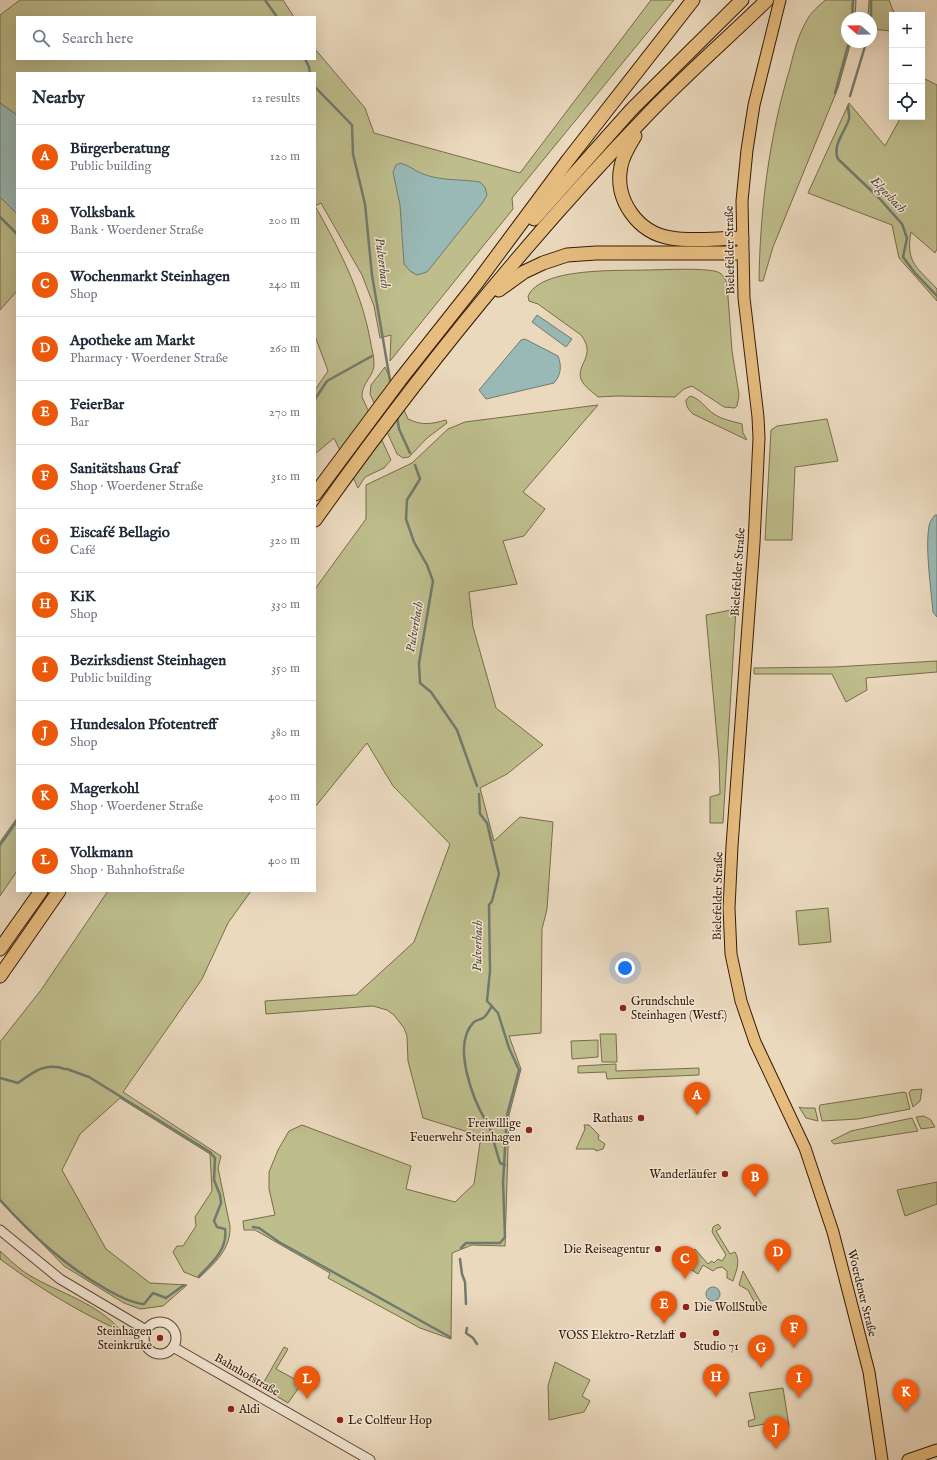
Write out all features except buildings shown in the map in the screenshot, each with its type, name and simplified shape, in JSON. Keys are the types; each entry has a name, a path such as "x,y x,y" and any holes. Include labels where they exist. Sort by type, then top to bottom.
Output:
{"highway":[{"path":"316,493 400,380 476,284 568,160 693,0"},
{"path":"476,284 627,114 742,0"},
{"path":"316,519 407,395 463,325 553,218 652,110 767,0"},
{"path":"652,110 627,149 621,166 621,193 631,213 647,229 670,238 688,240 742,238"},
{"path":"463,325 508,283 543,263 567,255 596,253 742,253"},
{"path":"0,949 40,892"},
{"path":"0,976 58,892"}],"main road":[{"name":"Bielefelder Straße","path":"780,0 760,77 750,131 743,190 742,253 744,298 758,417 758,438 753,551 729,908 730,954 741,1001 755,1042 800,1136"},
{"name":"Woerdener Straße","path":"800,1136 822,1196 853,1307 869,1372 882,1460"},
{"path":"908,1460 937,1450"}],"street":[{"path":"0,1230 60,1279 146,1330"},
{"path":"158,1322 167,1324 175,1331 176,1342 173,1347 170,1351 161,1355 151,1352 147,1349 143,1339 146,1330 158,1322"},
{"name":"Bahnhofstraße","path":"173,1347 370,1460"}],"shaded area":[{"path":"20,0 283,0 293,16 16,16 16,60 316,60 316,50 365,108 374,133 520,173 651,0 674,0 512,198 513,209 390,361 391,335 380,338 374,306 362,275 321,203 316,206 316,72 16,72 16,114 0,103 0,15"},
{"path":"825,0 856,0 855,12 841,12 841,48 849,48 838,88 773,247 763,281 759,281 761,227 767,174 776,120 801,32 815,9"},
{"path":"869,0 889,0 894,12 889,12 889,31 877,30 877,12 868,12"},
{"path":"925,79 937,85 937,249 935,253 911,232 910,251 919,270 937,289 937,301 899,258 892,225 808,193 849,103 885,146 899,120 925,120"},
{"path":"0,197 16,213 16,292 0,310"},
{"path":"316,208 341,254 361,304 374,357 374,368 362,392 362,397 391,460 384,468 365,477 358,488 334,438 316,453 316,389 328,371 316,339"},
{"path":"684,269 715,271 722,275 727,283 732,351 739,395 737,406 735,408 724,407 692,386 684,389 675,397 598,397 586,387 581,379 581,369 587,354 587,349 581,335 538,304 529,301 528,296 536,287 548,280 581,272"},
{"path":"385,367 408,419 423,423 446,420 447,423 427,438 409,457 403,458 397,454 370,394 371,385"},
{"path":"690,396 700,401 717,416 742,424 743,433 747,440 693,414 688,408 686,402"},
{"path":"598,405 523,492 545,509 524,536 503,541 517,584 469,592 473,627 496,708 543,745 507,774 480,788 494,841 520,817 553,822 547,909 542,929 541,1033 509,1036 521,1069 509,1115 505,1246 472,1245 452,1253 451,1339 420,1328 328,1278 330,1273 255,1230 244,1230 243,1221 275,1215 269,1189 269,1172 278,1150 289,1131 302,1125 411,1166 406,1189 455,1202 474,1184 481,1136 423,1118 408,1061 407,1036 404,1028 394,1015 387,1010 373,1006 266,1014 265,1001 356,995 414,942 450,844 393,786 367,743 316,806 316,588 366,519 366,485 412,463 448,429 465,422"},
{"path":"827,419 838,461 795,467 792,540 765,540 771,430 777,426"},
{"path":"736,609 723,823 710,823 710,797 720,794 719,759 706,615"},
{"path":"937,661 937,672 866,678 867,690 846,702 832,674 754,674 754,668 834,667"},
{"path":"16,819 16,872 0,896 0,842"},
{"path":"107,892 250,892 228,923 202,979 123,1092 221,1156 218,1168 230,1226 230,1234 225,1249 221,1255 199,1278 184,1272 173,1252 177,1246 183,1246 196,1226 195,1217 212,1191 210,1154 120,1098 80,1134 62,1170 106,1249 150,1283 187,1285 163,1306 140,1309 124,1303 64,1266 0,1200 0,1042 41,990"},
{"path":"828,908 831,942 799,945 796,911"},
{"path":"600,1034 616,1034 617,1062 602,1062"},
{"path":"598,1040 598,1057 572,1059 571,1041"},
{"path":"616,1064 616,1071 699,1068 699,1075 607,1079 606,1072 578,1073 578,1066"},
{"path":"922,1089 920,1101 913,1107 909,1093 911,1090"},
{"path":"904,1092 906,1093 910,1109 858,1119 822,1121 819,1108 820,1105"},
{"path":"799,1107 815,1108 818,1121 806,1118"},
{"path":"924,1116 931,1120 935,1127 921,1129 916,1117"},
{"path":"912,1118 918,1131 834,1144 831,1141 851,1131"},
{"path":"584,1125 589,1125 599,1135 598,1139 605,1144 603,1149 596,1151 595,1149 576,1149 585,1129"},
{"path":"937,1182 937,1204 905,1216 897,1190"},
{"path":"718,1224 721,1228 716,1231 730,1254 735,1252 738,1259 733,1281 727,1278 727,1271 722,1267 713,1271 703,1265 698,1274 684,1265 695,1249 708,1264 712,1261 714,1263 718,1259 722,1261 726,1255 712,1232 713,1227"},
{"path":"0,1251 29,1275 90,1306 112,1321 121,1331 74,1307 29,1279 0,1259"},
{"path":"743,1271 765,1310 759,1311 748,1290 739,1285"},
{"path":"284,1347 288,1349 276,1369 302,1383 288,1403 261,1387"},
{"path":"555,1362 590,1380 582,1396 590,1401 584,1412 549,1420 548,1386"},
{"path":"783,1388 789,1426 788,1428 782,1430 780,1421 749,1427 748,1421 755,1419 749,1393"}],"water":[{"path":"0,103 16,114 16,213 0,197"},
{"path":"400,163 420,173 430,176 444,179 480,182 485,187 487,195 427,272 417,275 410,271 404,264 400,205 393,172 396,165"},
{"path":"537,315 572,339 566,347 532,322"},
{"path":"525,339 558,356 560,370 558,377 554,383 486,399 479,390 521,340"},
{"path":"935,515 937,515 937,617 933,612 928,545 929,524"},
{"path":"713,1287 718,1289 720,1294 718,1299 713,1301 708,1299 706,1294 708,1289"}],"waterway":[{"name":"Pulverbach","path":"265,0 276,16"},
{"path":"852,12 853,0"},
{"path":"871,0 871,12"},
{"path":"835,93 847,48"},
{"path":"850,96 864,48"},
{"name":"Pulverbach","path":"306,60 310,72"},
{"name":"Pulverbach","path":"316,88 352,125 353,154 365,204 372,275 391,386"},
{"name":"Elgesbach","path":"848,106 849,118 838,144 838,159 879,198 902,224 907,238 903,257 915,273 937,296"},
{"path":"0,217 16,233"},
{"path":"316,398 327,381 372,356"},
{"name":"Pulverbach","path":"397,416 399,429 410,453"},
{"name":"Pulverbach","path":"415,465 420,479 407,500 406,519 414,542 427,565 433,581 419,663 420,683 431,692 457,730 477,786"},
{"name":"Pulverbach","path":"461,1248 466,1243 500,1243 505,1237 503,1182 507,1115 519,1070 509,1048 498,1013 487,1001 490,971 489,905 492,901 499,874 487,823 480,814 479,794"},
{"path":"0,845 16,822"},
{"name":"Pulverbach","path":"487,1123 481,1113 471,1087 464,1058 464,1044 467,1032 474,1022 482,1019 492,1006"},
{"path":"0,1078 18,1083 34,1072 45,1067 58,1067 65,1069"},
{"path":"67,1069 89,1077 210,1152 215,1158 214,1180 220,1195 221,1203 214,1221 217,1227 225,1229 225,1236 222,1249 199,1276"},
{"name":"Pulverbach","path":"490,1129 500,1163 505,1165"},
{"path":"0,1200 24,1225 63,1260 91,1280 120,1297 129,1301 144,1304 153,1293 166,1298 184,1285"},
{"path":"253,1227 259,1228 279,1242 450,1337"},
{"name":"Pulverbach","path":"460,1259 462,1274 465,1282 466,1304"},
{"name":"Pulverbach","path":"467,1328 466,1333 473,1338 477,1344"}],"place":[{"name":"Grundschule Steinhagen (Westf.)","path":"623,1008"},
{"name":"Bürgerberatung","path":"697,1115"},
{"name":"Rathaus","path":"641,1118"},
{"name":"Freiwillige Feuerwehr Steinhagen","path":"529,1130"},
{"name":"Wanderläufer","path":"725,1174"},
{"name":"Volksbank","path":"755,1197"},
{"name":"Die Reiseagentur","path":"658,1249"},
{"name":"Apotheke am Markt","path":"778,1272"},
{"name":"Wochenmarkt Steinhagen","path":"685,1279"},
{"name":"Die WollStube","path":"686,1307"},
{"name":"FeierBar","path":"664,1324"},
{"name":"Studio 71","path":"716,1333"},
{"name":"VOSS Elektro-Retzlaff","path":"683,1335"},
{"name":"Steinhagen Steinkruke","path":"160,1338"},
{"name":"Sanitätshaus Graf","path":"794,1348"},
{"name":"Eiscafé Bellagio","path":"761,1368"},
{"name":"KiK","path":"716,1397"},
{"name":"Bezirksdienst Steinhagen","path":"799,1398"},
{"name":"Volkmann","path":"307,1399"},
{"name":"Aldi","path":"231,1409"},
{"name":"Magerkohl","path":"906,1412"},
{"name":"Le Colffeur Hop","path":"340,1420"},
{"name":"Hundesalon Pfotentreff","path":"776,1449"}]}
